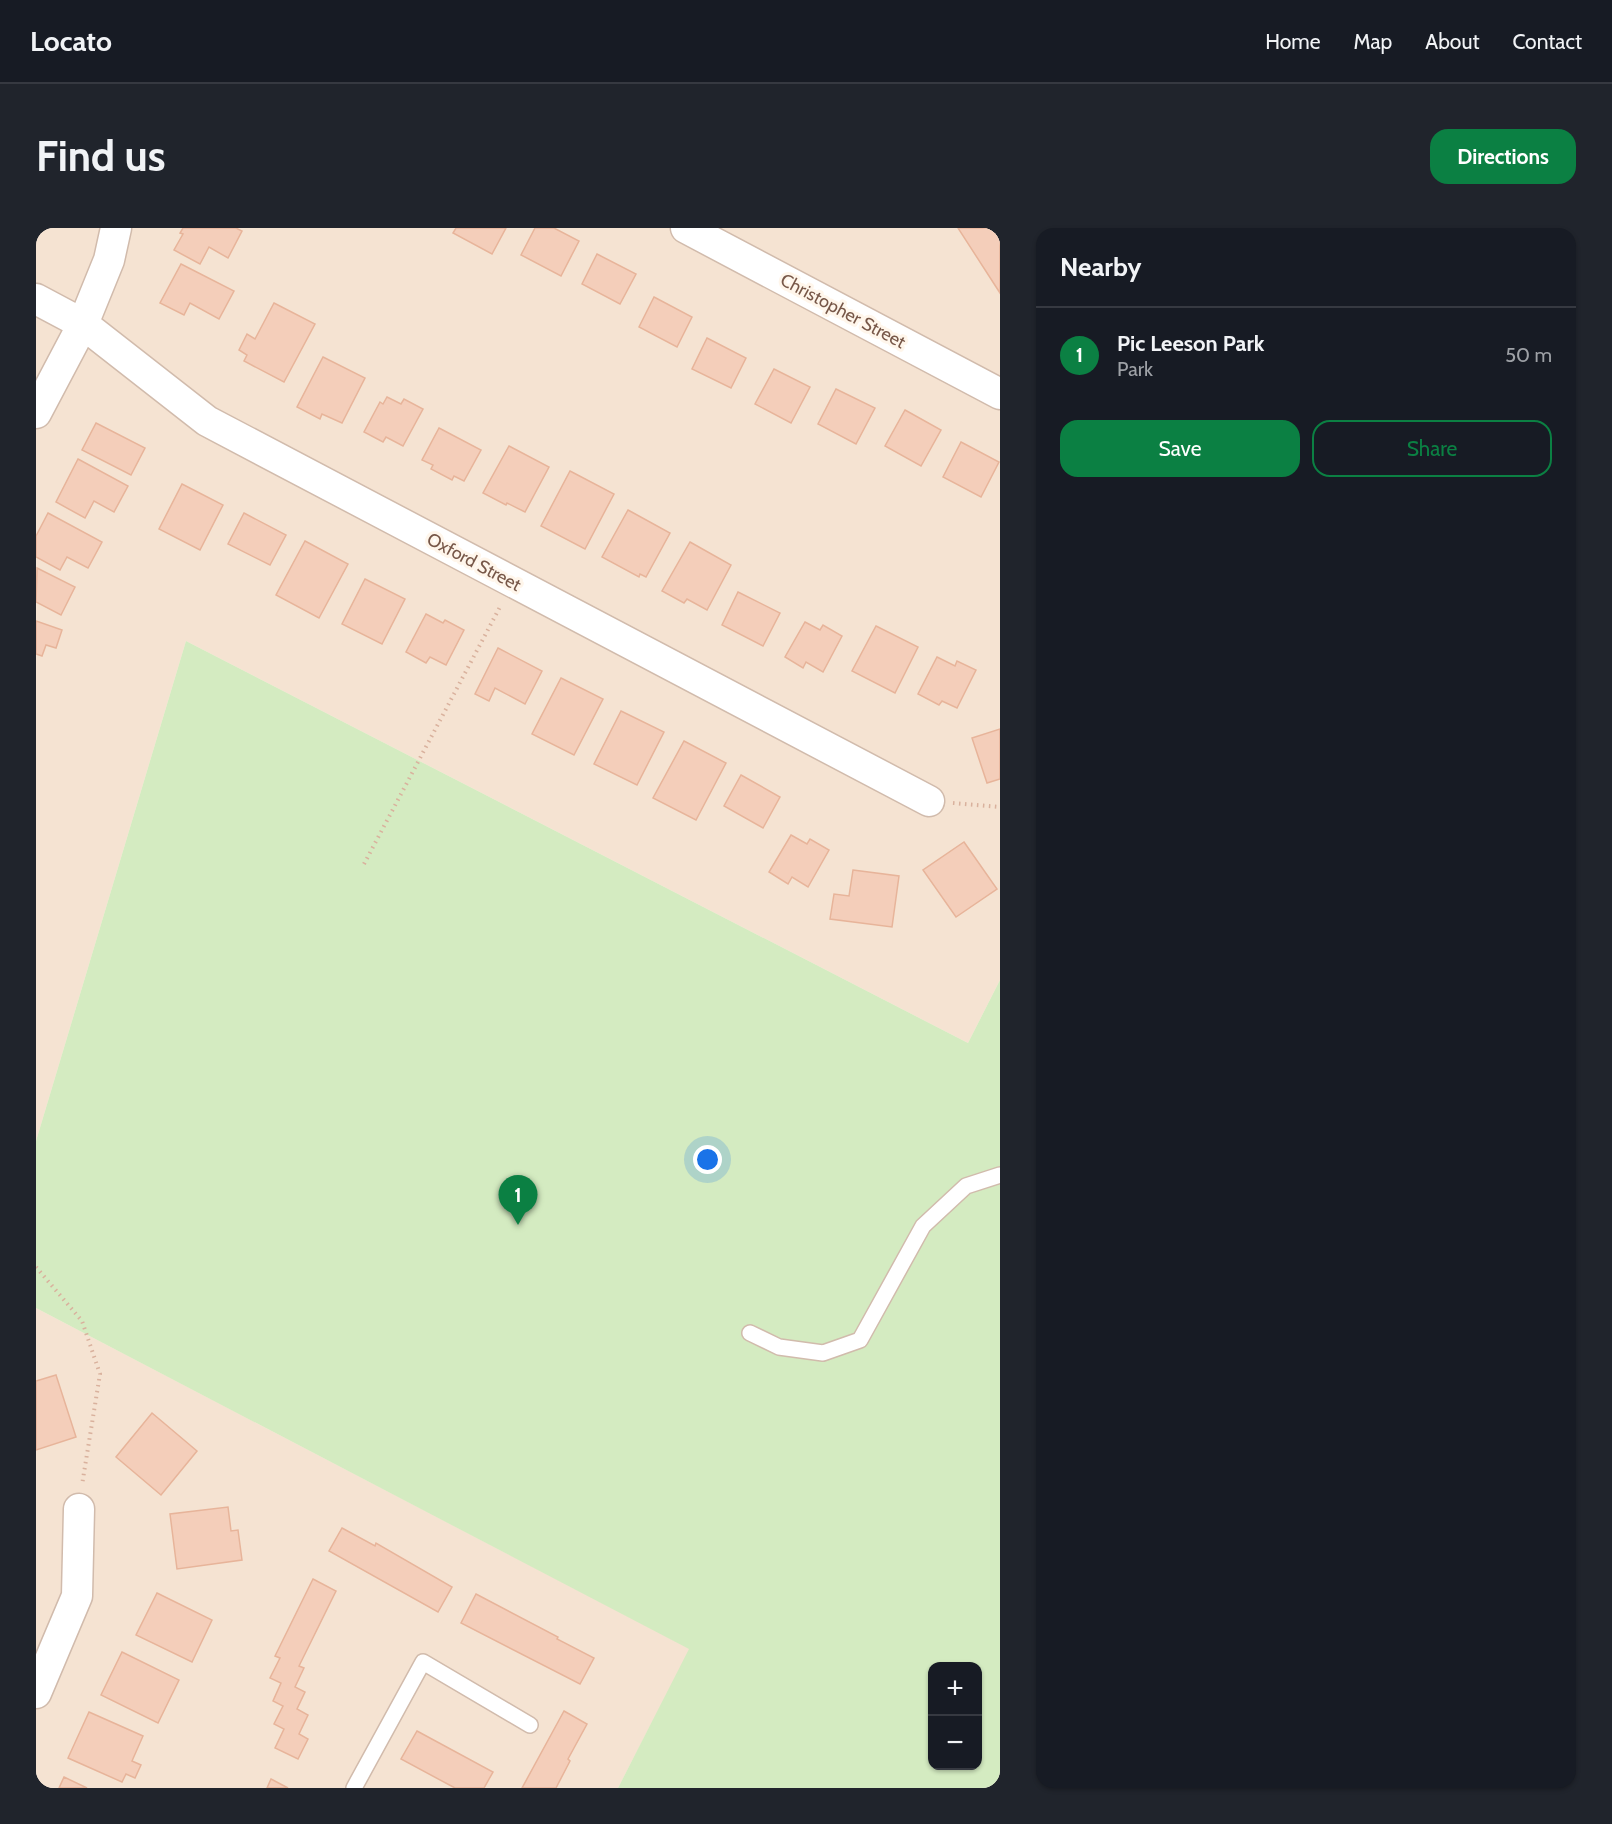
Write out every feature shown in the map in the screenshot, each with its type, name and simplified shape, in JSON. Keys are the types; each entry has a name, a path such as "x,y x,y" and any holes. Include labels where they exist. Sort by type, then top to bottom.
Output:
{"street":[{"path":"36,413 83,324 109,260 116,228"},
{"name":"Christopher Street","path":"686,228 1000,394"},
{"name":"Oxford Street","path":"36,299 83,324 207,421 929,801"},
{"path":"36,1693 77,1596 79,1509"}],"lane":[{"path":"750,1333 780,1347 823,1353 860,1340 923,1226 966,1186 1000,1175"},
{"path":"354,1788 423,1662 530,1725"}],"path":[{"path":"364,864 513,583"},
{"path":"929,801 1000,807"},
{"path":"36,1267 82,1321 100,1374 79,1509"}],"shaded area":[{"path":"36,228 1000,228 1000,980 968,1043 186,641 36,1141"},
{"path":"36,1308 690,1649 618,1788 36,1788"}],"green space":[{"path":"186,641 968,1043 1000,980 1000,1788 618,1788 689,1649 36,1308 36,1141"}],"building":[{"path":"183,228 236,228 242,231 228,258 209,247 200,264 174,250 183,234 180,233"},
{"path":"456,228 506,228 492,254 453,233"},
{"path":"535,228 554,228 579,241 561,276 521,255"},
{"path":"958,228 1000,228 1000,293"},
{"path":"597,254 636,274 620,304 582,284"},
{"path":"181,264 234,291 219,319 190,303 184,315 160,303"},
{"path":"654,297 692,317 677,347 639,327"},
{"path":"274,303 315,324 284,382 244,361 247,355 239,350 247,334 255,339"},
{"path":"707,338 746,358 731,388 692,369"},
{"path":"323,357 365,378 342,423 322,414 320,419 297,407"},
{"path":"774,369 810,387 791,423 755,404"},
{"path":"836,389 875,408 856,444 818,424"},
{"path":"387,397 401,404 404,399 423,409 403,446 386,437 383,442 364,432 380,402 383,404"},
{"path":"905,410 941,430 921,466 885,446"},
{"path":"96,423 145,448 131,475 82,450"},
{"path":"439,428 481,450 464,481 454,476 452,480 431,469 433,465 422,460"},
{"path":"961,442 999,462 981,497 943,477"},
{"path":"509,446 549,467 525,512 483,493"},
{"path":"78,459 128,486 114,512 94,501 85,518 56,502"},
{"path":"570,471 614,494 585,549 541,526"},
{"path":"182,484 223,505 200,550 159,529"},
{"path":"628,510 670,533 646,577 640,574 639,577 602,557"},
{"path":"48,513 102,542 88,568 67,557 60,570 36,557 36,536"},
{"path":"244,513 286,535 270,565 228,544"},
{"path":"305,541 348,564 319,618 276,595"},
{"path":"690,542 731,565 707,610 687,599 684,603 662,591"},
{"path":"37,568 75,587 61,615 36,602"},
{"path":"365,579 405,599 382,644 342,624"},
{"path":"738,592 780,613 763,646 722,625"},
{"path":"426,614 443,623 445,620 464,630 446,665 430,657 426,663 406,652"},
{"path":"36,621 62,630 56,648 46,645 42,656 36,654"},
{"path":"805,622 820,630 823,625 842,636 823,672 806,662 803,668 785,657"},
{"path":"876,626 918,647 895,693 852,671"},
{"path":"498,648 542,671 525,704 495,688 489,701 475,694"},
{"path":"937,657 955,666 957,661 976,670 957,708 942,701 939,705 918,694"},
{"path":"561,678 603,699 574,755 532,734"},
{"path":"621,711 664,732 637,785 594,764"},
{"path":"1000,729 1000,779 987,783 972,738"},
{"path":"684,741 726,763 696,820 653,798"},
{"path":"741,775 780,797 763,828 724,806"},
{"path":"791,835 807,844 810,839 829,850 808,887 792,877 788,884 769,872"},
{"path":"964,842 997,889 956,917 923,870"},
{"path":"853,870 899,876 892,927 830,919 834,894 849,896"},
{"path":"56,1375 76,1437 36,1450 36,1381"},
{"path":"152,1413 197,1451 161,1495 116,1457"},
{"path":"228,1507 231,1531 238,1530 242,1560 177,1569 170,1514"},
{"path":"342,1528 375,1546 376,1543 452,1587 438,1612 329,1551"},
{"path":"313,1579 336,1591 299,1666 304,1668 295,1687 305,1692 297,1709 308,1715 299,1734 308,1739 298,1759 275,1748 284,1729 274,1724 283,1706 273,1701 281,1683 270,1678 280,1658 275,1656"},
{"path":"157,1593 212,1620 192,1662 136,1635"},
{"path":"476,1594 594,1658 580,1684 461,1623"},
{"path":"122,1652 179,1680 158,1723 101,1695"},
{"path":"564,1711 587,1724 568,1759 570,1761 556,1788 522,1788"},
{"path":"89,1712 143,1736 132,1761 141,1765 135,1778 126,1774 122,1782 68,1758"},
{"path":"417,1731 493,1772 484,1788 455,1788 401,1759"},
{"path":"64,1777 87,1788 59,1788"},
{"path":"271,1779 288,1788 267,1788"}],"place":[{"name":"Pic Leeson Park","path":"518,1225"}]}
